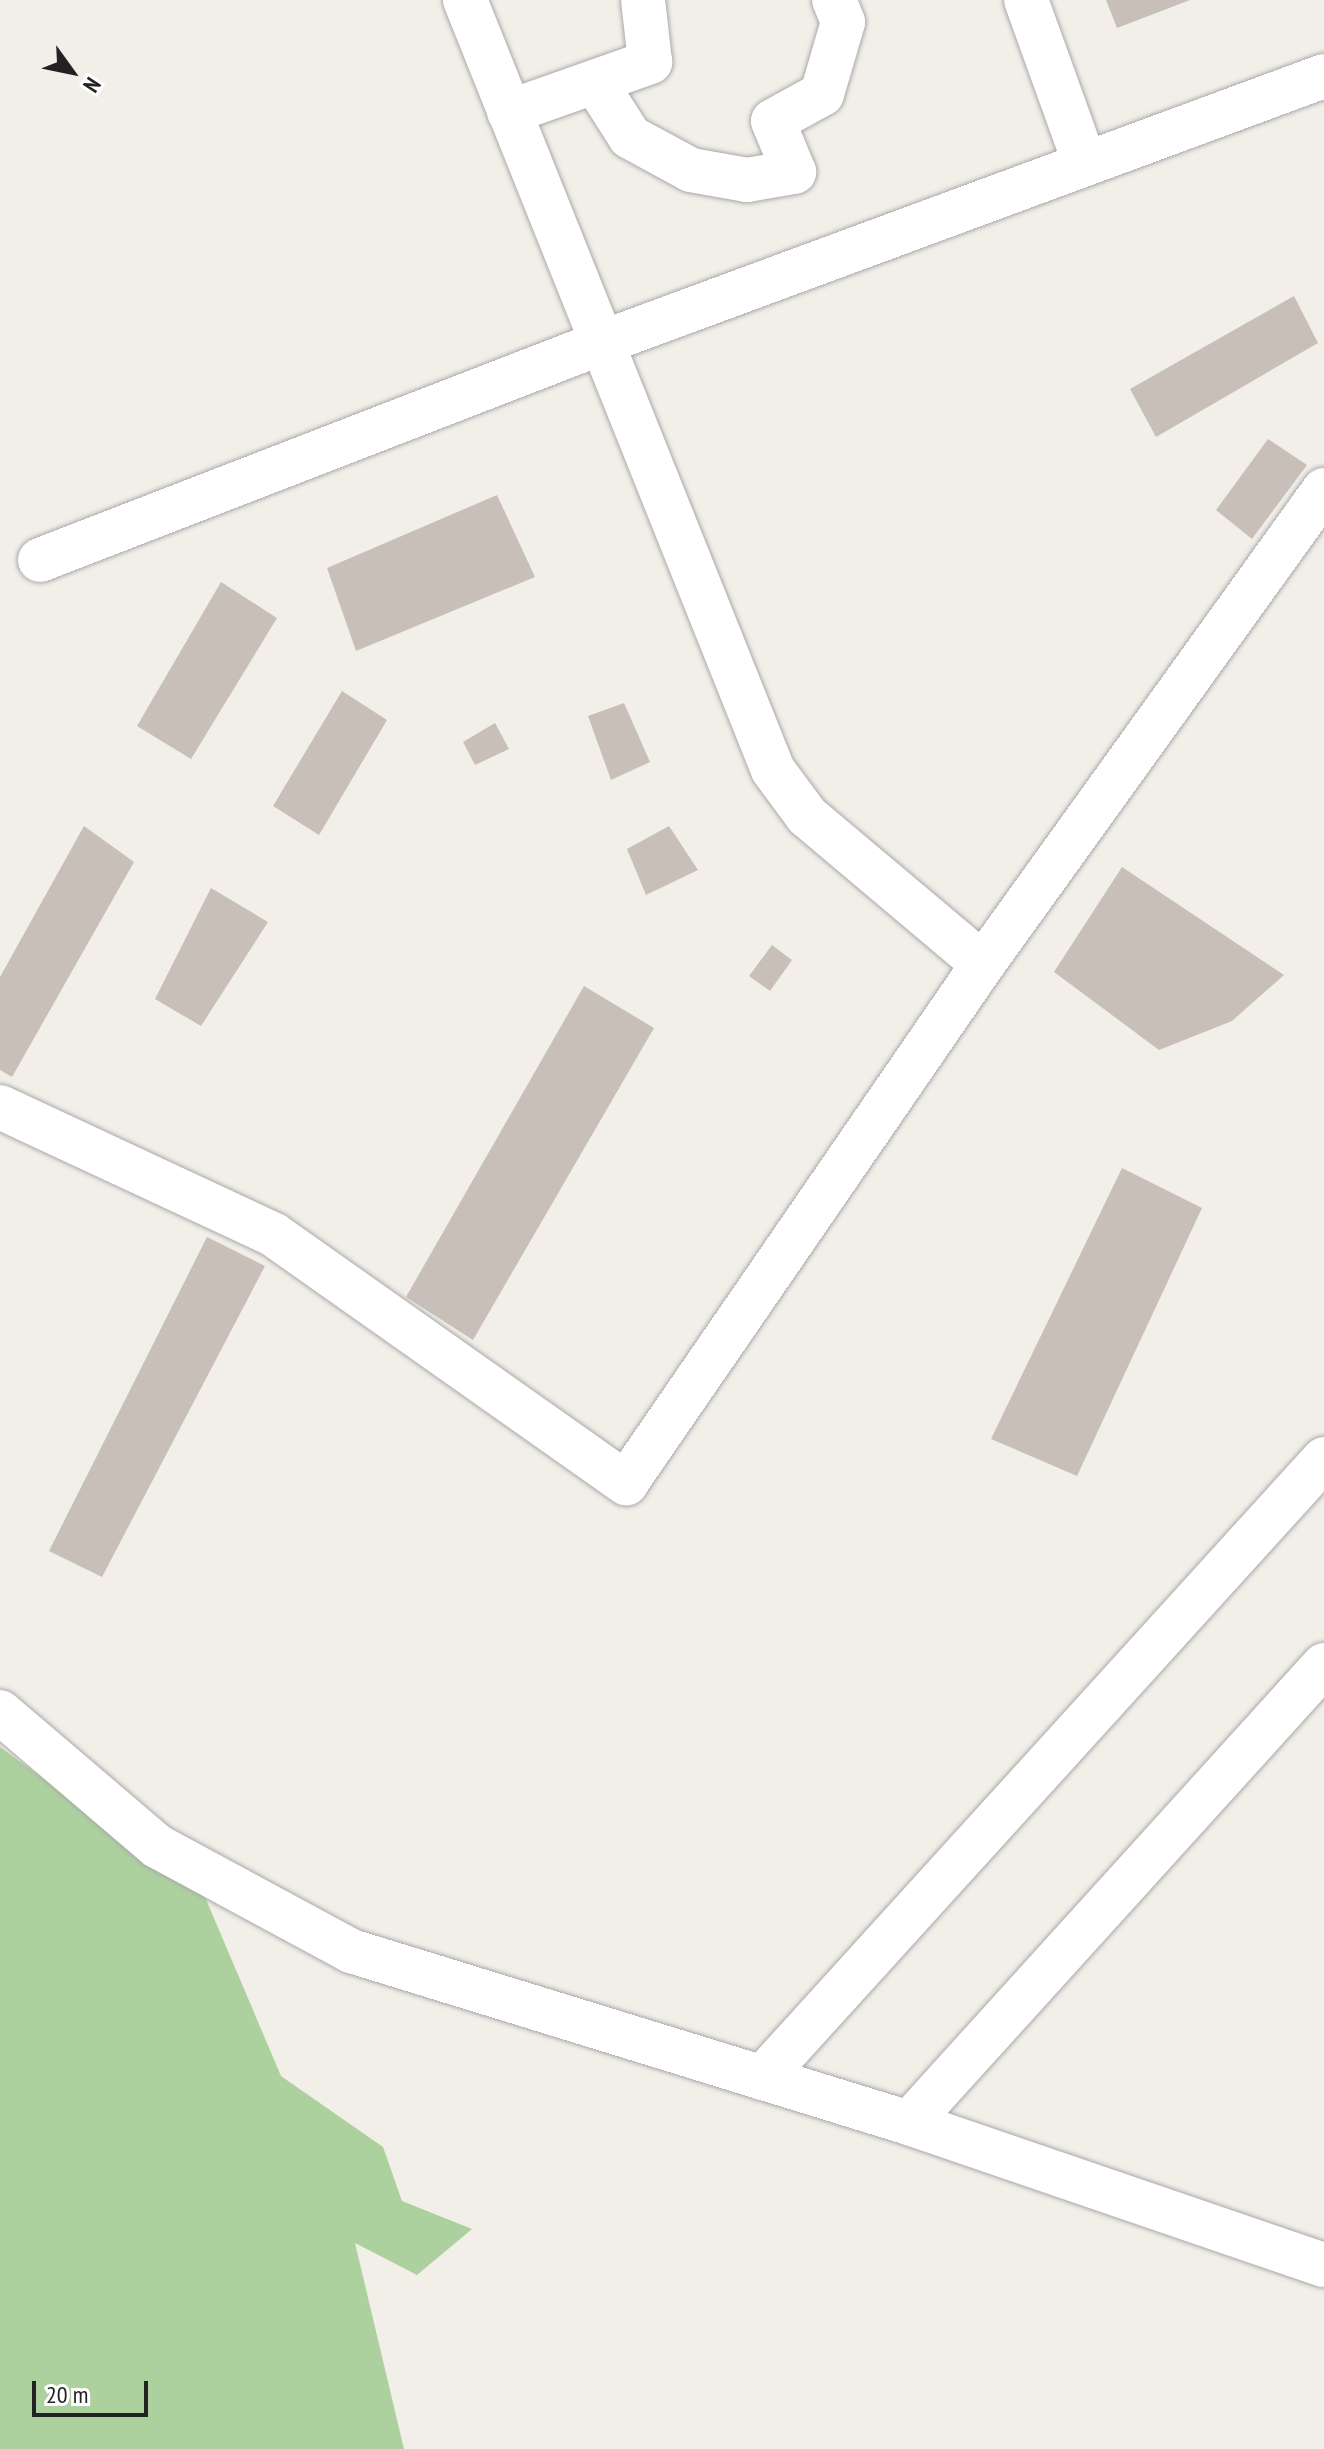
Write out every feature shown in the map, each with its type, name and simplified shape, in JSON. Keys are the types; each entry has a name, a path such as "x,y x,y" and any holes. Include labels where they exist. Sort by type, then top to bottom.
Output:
{"street":[{"path":"465,0 773,770 807,816 983,964"},
{"path":"509,112 650,62 643,0"},
{"path":"595,82 630,137 691,170 747,180 794,172 773,121 822,94 843,22 834,0"},
{"path":"1026,0 1085,164"},
{"path":"40,560 601,343 1324,76"},
{"path":"0,1107 274,1235 626,1483 983,964 1324,490"},
{"path":"762,2078 1324,1459"},
{"path":"909,2123 1324,1665"},
{"path":"0,1712 157,1846 351,1951 909,2123 1324,2265"}],"green space":[{"path":"0,1747 205,1897 281,2076 383,2147 402,2201 472,2229 417,2275 355,2243 404,2449 0,2449"}],"building":[{"path":"1106,0 1190,0 1117,28"},
{"path":"1294,296 1318,343 1156,437 1130,389"},
{"path":"1268,439 1307,465 1252,539 1216,510"},
{"path":"497,495 535,577 356,651 327,568"},
{"path":"221,582 277,618 191,759 137,726"},
{"path":"342,691 387,720 319,835 273,806"},
{"path":"624,703 650,762 611,780 588,716"},
{"path":"495,723 509,749 475,765 463,742"},
{"path":"84,826 134,862 12,1077 0,1070 0,977"},
{"path":"669,826 698,870 646,895 627,849"},
{"path":"1122,867 1284,975 1232,1021 1159,1050 1054,972"},
{"path":"211,888 268,922 201,1026 155,999"},
{"path":"772,945 792,960 770,991 749,976"},
{"path":"584,986 654,1028 473,1340 406,1297"},
{"path":"1122,1168 1202,1208 1077,1476 991,1439"},
{"path":"207,1237 265,1266 102,1577 49,1551"}]}
